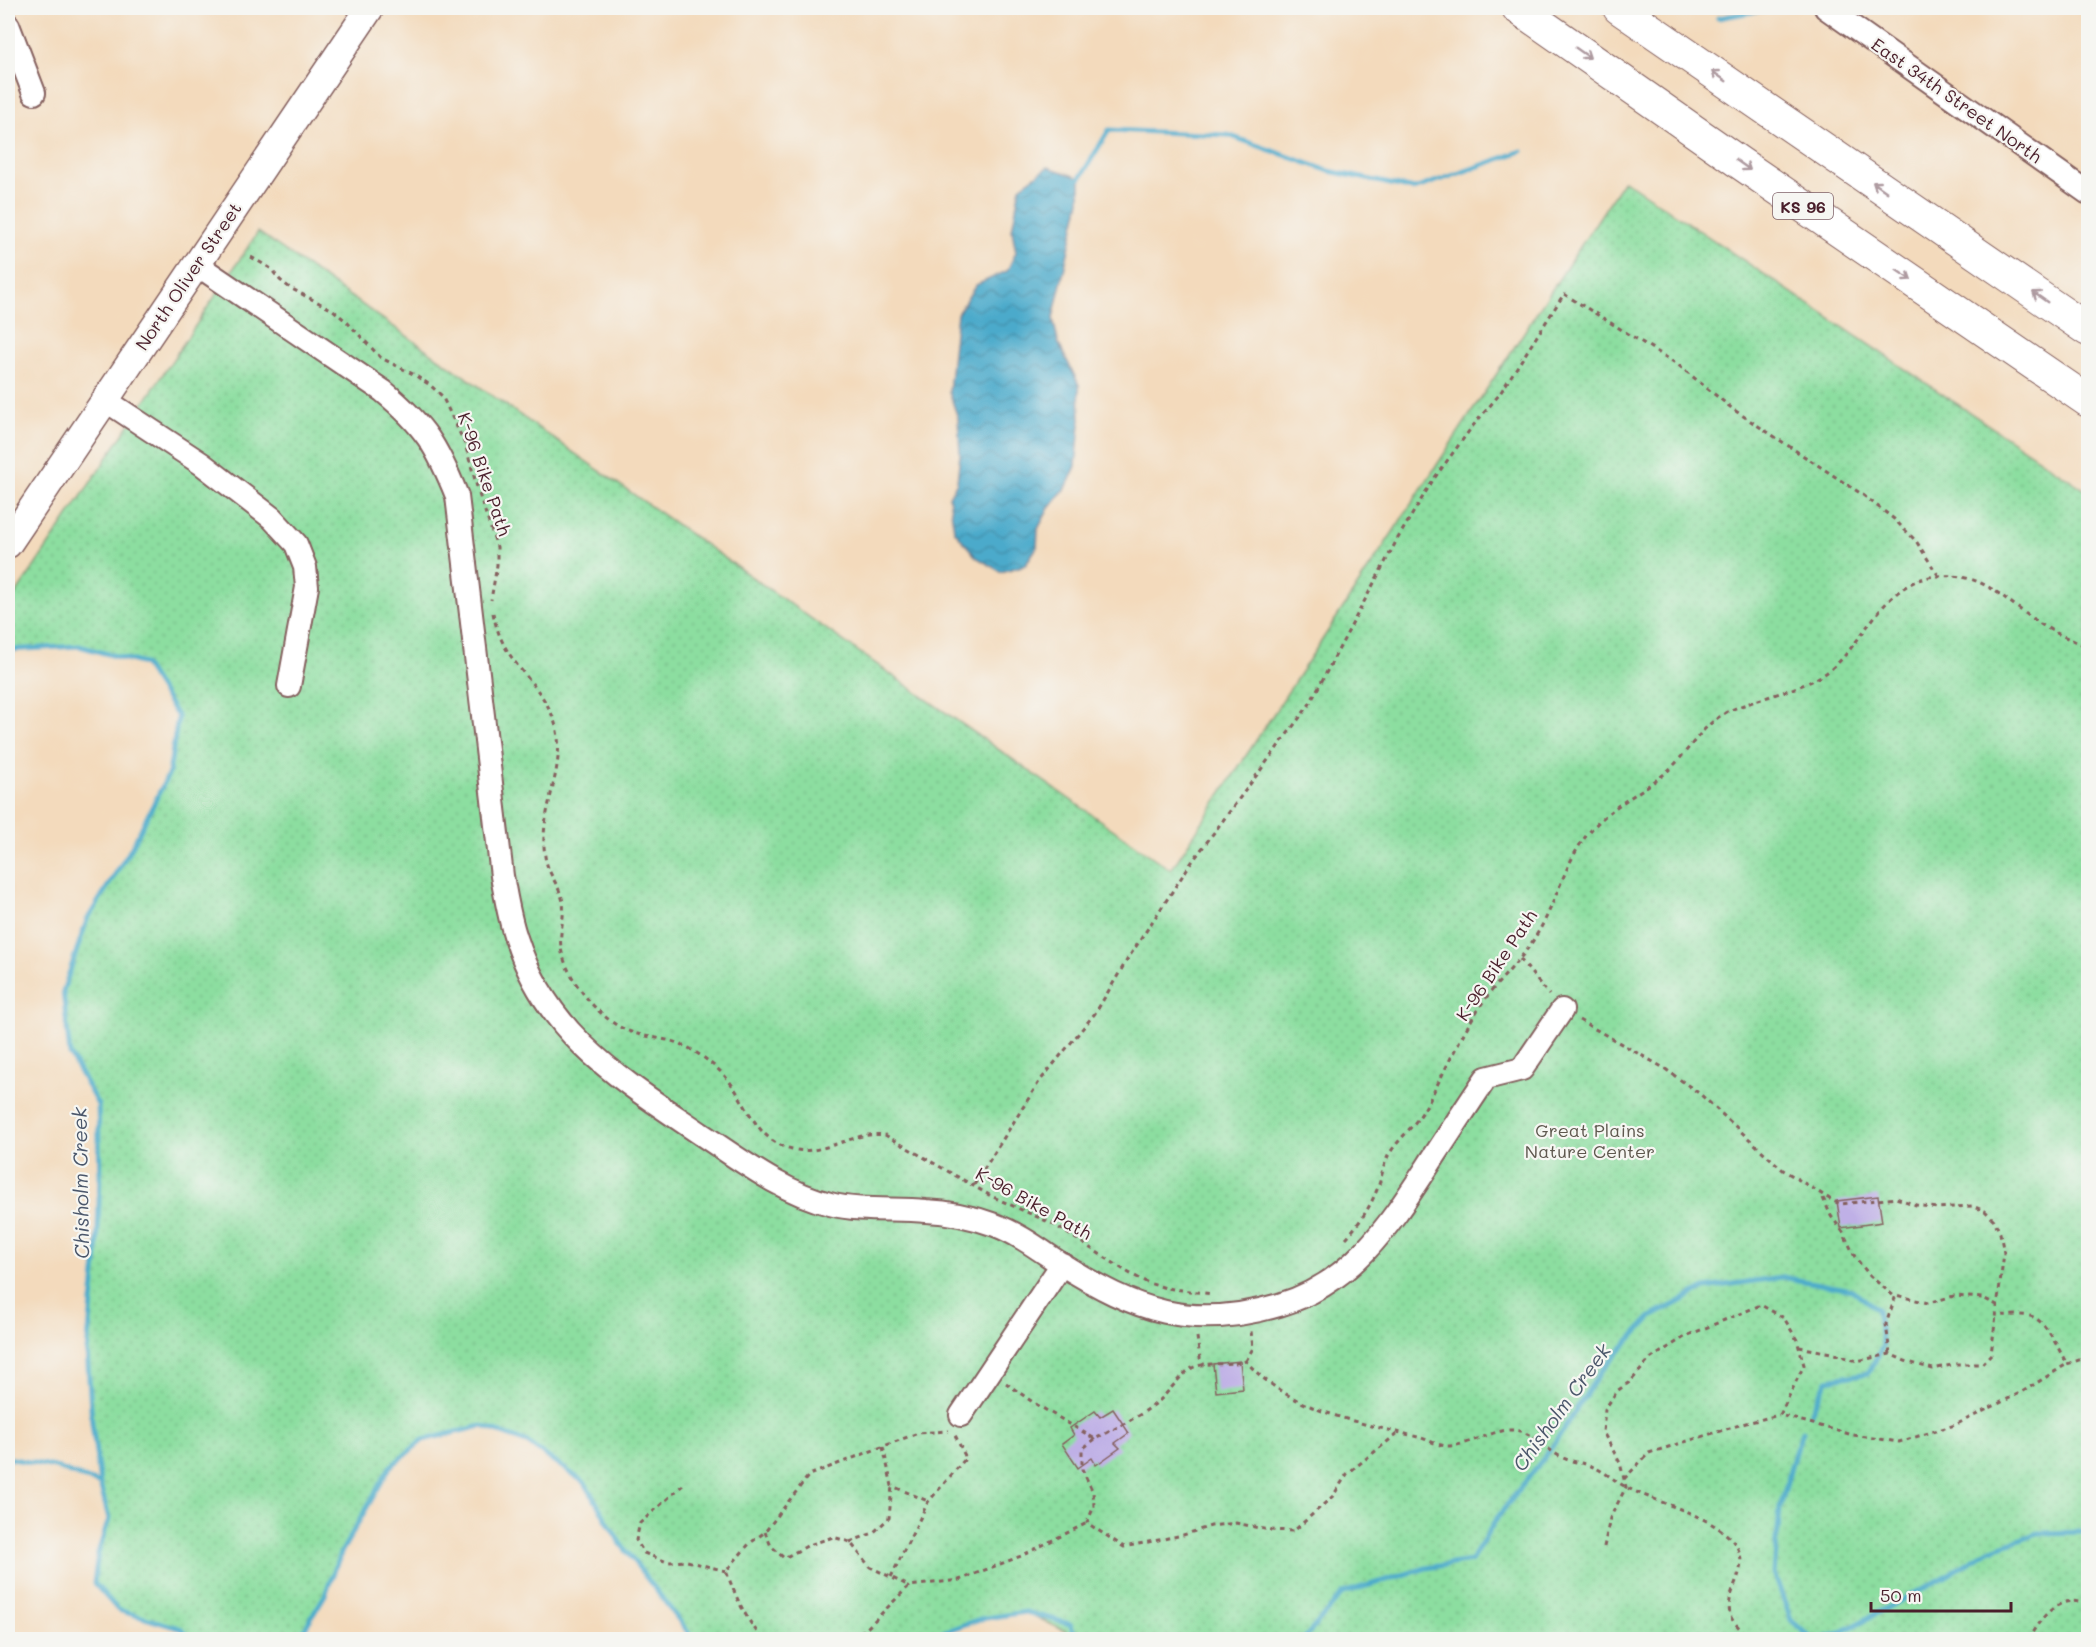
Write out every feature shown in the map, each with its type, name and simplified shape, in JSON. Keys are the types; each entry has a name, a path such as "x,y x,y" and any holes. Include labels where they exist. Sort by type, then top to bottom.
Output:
{"highway":[{"path":"1505,8 1556,34"},
{"name":"KS 96","path":"1518,8 2088,401"},
{"path":"1624,10 2088,330"}],"main road":[{"name":"North Oliver Street","path":"10,535 105,400 370,8"}],"street":[{"name":"East 34th Street North","path":"1826,8 2088,193"},
{"path":"8,25 34,93"},
{"path":"196,264 383,391 408,412 428,435 443,462 457,496 502,876 515,938 526,966 553,1012 600,1063 762,1175 796,1192 841,1206 929,1211 966,1216 997,1226 1024,1239 1112,1294 1140,1306 1170,1314 1196,1317 1248,1312 1282,1304 1311,1292 1336,1277 1358,1259 1391,1223 1486,1077 1522,1069 1562,1010"},
{"path":"105,400 218,476 272,518 296,544 306,567 307,587 289,686"},
{"path":"962,1415 1062,1264"}],"path":[{"name":"K-96 Bike Path","path":"251,257 270,268 290,288 333,310 347,321 381,358 430,385 442,396 465,444 497,547 497,565 491,603 496,623 503,644 541,695 556,725 559,755 544,823 545,858 563,905 561,948 567,965 596,1008 614,1024 631,1032 675,1042 704,1058 722,1073 736,1090 756,1126 776,1144 793,1150 809,1151 875,1134 885,1135 999,1200 1053,1224 1148,1283 1166,1288 1217,1294"},
{"path":"974,1185 1039,1082 1096,1011 1189,866 1309,705 1398,538 1433,480 1499,395 1564,294 1677,364 1734,410 1863,495 1894,519 1916,541 1939,576"},
{"name":"K-96 Bike Path","path":"1342,1243 1353,1231 1368,1207 1378,1188 1388,1157 1424,1109 1489,994 1520,959 1538,934 1579,847 1593,827 1622,803 1661,777 1680,760 1702,730 1714,720 1729,711 1822,675 1844,656 1868,623 1903,588 1918,579 1939,576 1983,582 2051,631 2088,647"},
{"path":"1520,959 1562,1010 1664,1068 1701,1094 1783,1170 1823,1196 1839,1204 1896,1198 1916,1205 1937,1208 1972,1206 1985,1211 1994,1220 2000,1233 2004,1253 2003,1275 1996,1305 1991,1354 1982,1364 1956,1364 1933,1369 1905,1361 1890,1353 1857,1361 1799,1347"},
{"path":"1823,1196 1831,1216 1843,1232 1855,1257 1870,1276 1895,1297"},
{"path":"1895,1297 1896,1295 1928,1303 1954,1296 1973,1297 1983,1298 1996,1305"},
{"path":"1890,1353 1886,1324 1895,1297"},
{"path":"1604,1547 1610,1518 1626,1487 1620,1463 1603,1432 1605,1409 1617,1391 1631,1381 1650,1359 1686,1335 1761,1305 1784,1318 1797,1340 1804,1365 1780,1415"},
{"path":"1996,1315 2029,1316 2039,1319 2067,1364"},
{"path":"1196,1317 1198,1346 1204,1365"},
{"path":"1624,1479 1650,1453 1746,1423 1780,1415 1853,1435 1899,1442 1955,1425 2022,1392 2067,1364 2088,1357"},
{"path":"765,1532 771,1546 784,1558 809,1545 833,1537 850,1542 870,1567 909,1586 959,1580 1021,1556 1087,1523 1095,1506 1093,1492 1082,1469 1082,1449 1095,1439 1138,1417 1160,1400 1191,1368 1246,1361 1258,1375 1282,1393 1319,1410 1447,1446 1465,1443 1506,1429 1523,1432 1562,1458 1594,1467 1626,1487 1713,1524 1728,1533 1738,1549 1742,1564 1730,1604 1731,1617 1753,1640"},
{"path":"990,1372 1034,1403 1095,1439"},
{"path":"726,1571 749,1544 765,1532 809,1474 918,1433 953,1430 966,1458 928,1502 891,1577"},
{"path":"1087,1523 1124,1547 1183,1535 1211,1526 1236,1523 1269,1530 1294,1531 1333,1496 1347,1474 1398,1433"},
{"path":"850,1542 873,1533 889,1518 892,1486 883,1447"},
{"path":"683,1485 640,1523 636,1540 644,1553 667,1562 687,1562 726,1571"},
{"path":"892,1486 928,1502"},
{"path":"726,1571 738,1604 752,1626 762,1638 772,1640"},
{"path":"834,1640 865,1630 909,1586"},
{"path":"2028,1640 2049,1611 2062,1602 2080,1601 2088,1606"}],"green space":[{"name":"Great Plains Nature Center","path":"1624,180 2088,492 2088,1639 1083,1640 1026,1612 980,1619 930,1639 694,1639 620,1543 585,1483 526,1442 482,1426 423,1440 390,1467 342,1551 325,1595 300,1639 191,1639 182,1629 118,1610 94,1583 98,1553 109,1519 100,1484 92,1423 87,1351 97,1253 100,1175 98,1105 70,1055 63,991 87,920 132,847 169,773 178,717 144,664 79,646 8,650 8,606 258,232 1171,870"}],"water":[{"path":"1048,167 1080,178 1080,201 1053,318 1058,342 1079,385 1080,424 1076,466 1067,486 1049,508 1038,529 1037,547 1025,565 1001,572 976,557 954,530 949,497 957,482 960,454 958,418 949,392 957,314 976,285 1007,271 1016,252 1012,230 1020,187"}],"building":[{"path":"1878,1196 1882,1222 1841,1228 1837,1201"},
{"path":"1240,1361 1243,1389 1216,1392 1213,1364"},
{"path":"1113,1409 1129,1433 1115,1443 1120,1448 1096,1465 1092,1458 1078,1468 1062,1444 1074,1435 1070,1428 1095,1411 1100,1417"}],"waterway":[{"path":"1718,18 1773,8"},
{"path":"1080,178 1109,130 1228,135 1329,171 1414,189 1522,151"},
{"name":"Chisholm Creek","path":"8,650 79,646 144,664 178,717 169,773 132,847 87,920 63,991 70,1055 98,1105 100,1175 97,1253 87,1351 92,1423 100,1484 109,1519 98,1553 94,1583 118,1610 182,1629 191,1640"},
{"name":"Chisholm Creek","path":"1303,1640 1343,1593 1426,1568 1471,1561 1497,1518 1550,1450 1601,1371 1651,1317 1705,1288 1782,1277 1852,1290 1877,1309 1883,1346 1868,1373 1827,1380 1811,1413"},
{"name":"Chisholm Creek","path":"300,1640 325,1595 342,1551 390,1467 423,1440 482,1426 526,1442 585,1483 620,1543 694,1640"},
{"name":"Chisholm Creek","path":"1803,1431 1780,1508 1774,1573 1791,1620 1813,1640"},
{"path":"8,1458 55,1467 100,1484"},
{"name":"Chisholm Creek","path":"1819,1640 1840,1633 1943,1578 1989,1550 2038,1533 2088,1532"},
{"name":"Chisholm Creek","path":"930,1640 943,1632 980,1619 1026,1612 1070,1624 1078,1640"}]}
